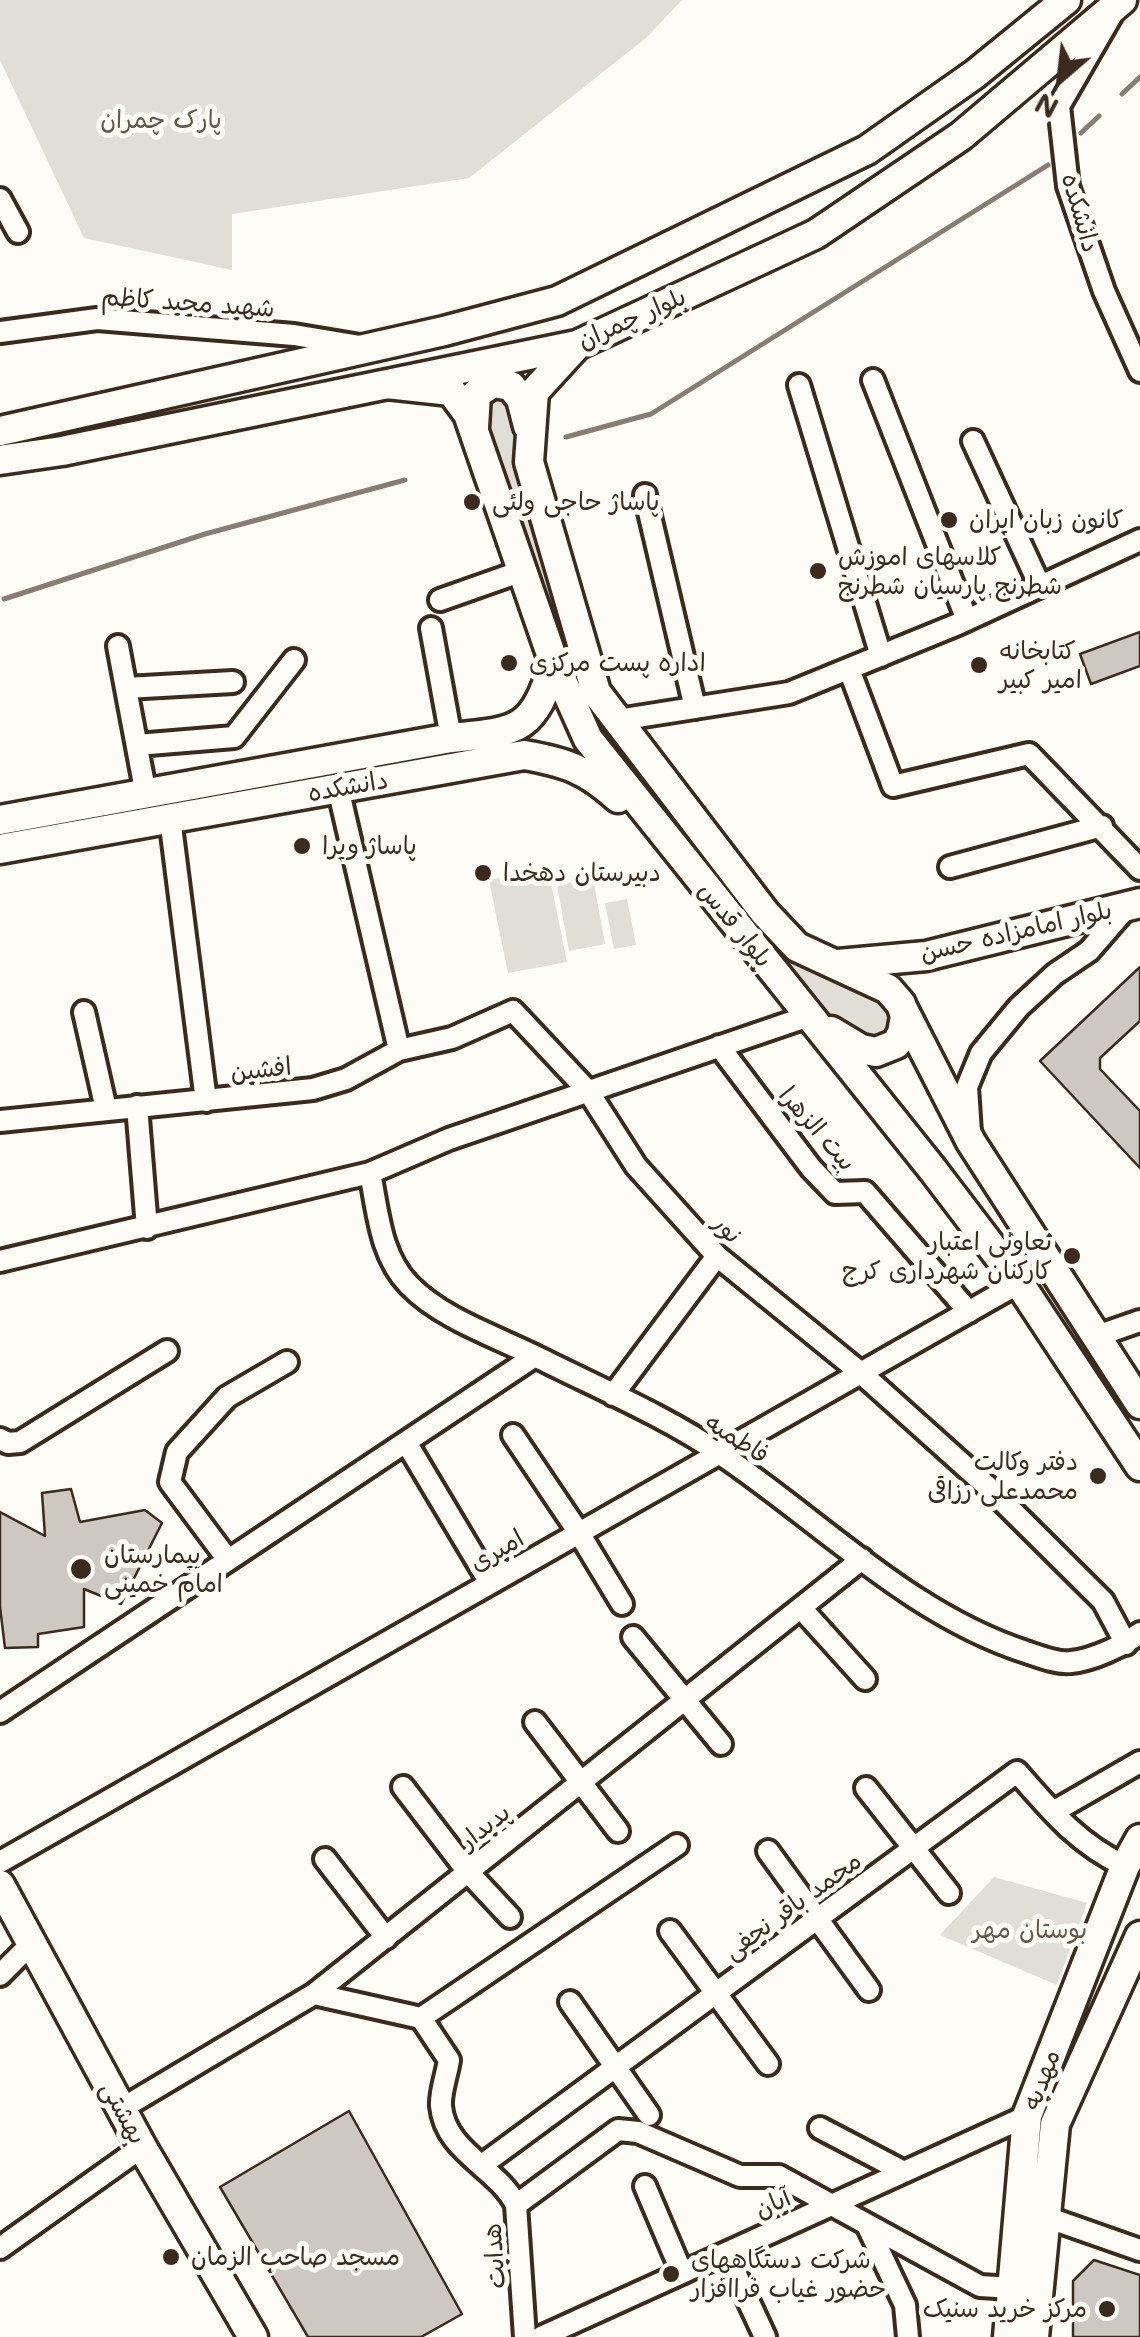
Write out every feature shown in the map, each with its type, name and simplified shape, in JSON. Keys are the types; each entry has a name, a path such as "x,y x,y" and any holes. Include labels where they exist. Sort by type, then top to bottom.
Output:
{"main road":[{"name":"بلوار چمران","path":"0,431 372,348 556,301 866,150 975,74 1066,0"},
{"name":"بلوار چمران","path":"0,460 62,451 578,345 816,234 961,136 1121,1"},
{"name":"بلوار قدس","path":"578,345 534,392 529,462 596,692 765,913 797,947 881,985 901,1004"},
{"path":"474,434 476,394 493,383 511,386 521,400 530,432"},
{"name":"بلوار قدس","path":"387,384 451,391 468,414 554,663 588,739 1019,1283 1140,1466"},
{"path":"0,475 62,451"},
{"name":"دانشکده","path":"0,820 451,738 498,733 525,724 543,699 554,663"},
{"name":"دانشکده","path":"0,848 524,756 568,762 599,780 670,844"},
{"name":"بلوار امامزاده حسن","path":"832,964 926,956 1134,904"},
{"path":"810,1016 848,1043 876,1052 896,1044 902,1034 905,1016 901,1004"},
{"path":"901,1004 971,1142 1140,1404"},
{"name":"مهدیه","path":"1008,2337 1026,2116 1125,1866 1140,1839"},
{"name":"بهشتی","path":"0,1885 246,2334"},
{"name":"مهدیه","path":"1034,2337 1055,2124 1140,1936"}],"street":[{"name":"دانشکده","path":"1121,1 1059,106 1068,186 1104,291 1140,371"},
{"path":"0,199 18,232"},
{"name":"شهید مجید کاظم","path":"0,332 97,320 294,335 372,348"},
{"path":"872,380 968,620"},
{"path":"799,385 880,656"},
{"path":"973,441 1040,586"},
{"path":"645,495 695,708"},
{"path":"618,720 789,693 968,620 1140,540"},
{"path":"440,600 522,570"},
{"path":"431,628 451,738"},
{"path":"118,646 146,794"},
{"path":"137,746 234,737 294,660"},
{"path":"849,669 893,786 1029,754 1140,869"},
{"path":"126,688 233,682"},
{"path":"338,788 399,1050"},
{"path":"170,818 206,1101"},
{"path":"950,867 1102,826"},
{"path":"971,1142 967,1087 981,1053 1019,1006 1055,974 1090,952 1134,904"},
{"name":"افشین","path":"0,1121 313,1089 346,1079 399,1050 452,1038 513,1011"},
{"name":"نور","path":"513,1011 588,1091 636,1166 716,1256 861,1373 988,1486 1104,1601 1133,1638"},
{"path":"84,1012 106,1109"},
{"path":"0,1261 370,1173 449,1139 810,1016"},
{"name":"بیت الزهرا","path":"719,1046 811,1168 835,1193 865,1192 969,1312"},
{"path":"137,1106 147,1228"},
{"name":"فاطمیه","path":"370,1173 386,1254 413,1290 448,1313 720,1453 862,1559 959,1625 1026,1652 1069,1663 1133,1638"},
{"path":"613,1395 716,1256"},
{"name":"امیری","path":"0,1862 1019,1283"},
{"path":"1097,1336 1140,1321"},
{"path":"0,1439 8,1444 20,1442 167,1351"},
{"path":"0,1712 536,1356"},
{"path":"228,1560 170,1482 177,1452 227,1398 287,1362"},
{"path":"513,1435 622,1604"},
{"path":"406,1442 490,1583"},
{"name":"پدیدار","path":"121,2109 314,1994 862,1559"},
{"path":"801,1608 864,1679"},
{"path":"633,1637 721,1744"},
{"path":"535,1722 618,1831"},
{"path":"1052,1812 1140,1762"},
{"name":"محمد باقر نجفی","path":"482,2165 1017,1772 1095,1852 1125,1866"},
{"path":"403,1787 468,1872 510,1916"},
{"path":"866,1788 949,1893"},
{"path":"314,1994 421,2018 677,1845"},
{"path":"768,1851 868,1990"},
{"path":"324,1859 386,1938"},
{"path":"670,1931 768,2064"},
{"path":"0,1975 31,1944"},
{"path":"570,2002 649,2114"},
{"name":"هدایت","path":"421,2018 449,2060 441,2106 450,2132 463,2150 508,2187 516,2205 526,2337"},
{"name":"آبان","path":"541,2337 1026,2116"},
{"path":"820,2128 904,2172"},
{"path":"516,2205 618,2130 638,2132 740,2176 778,2176 980,2286 1012,2288"},
{"path":"0,2248 142,2148"},
{"path":"645,2186 682,2273"},
{"path":"1046,2217 1140,2250"},
{"path":"868,2226 905,2305 908,2337"},
{"path":"726,2253 765,2337"}],"green space":[{"name":"پارک چمران","path":"0,0 682,0 646,38 469,178 232,214 232,270 84,238 0,60"},
{"path":"500,395 510,400 590,696 775,933 886,1002 893,1020 888,1034 875,1041 823,1018 592,731 485,430 485,404"},
{"path":"548,868 567,962 508,973 489,880"},
{"path":"593,878 605,944 569,951 557,885"},
{"path":"627,899 636,945 614,949 605,903"},
{"name":"بوستان مهر","path":"994,1877 1087,1903 1057,1985 940,1935"}],"building":[{"path":"1140,632 1140,666 1091,684 1080,654"},
{"path":"1140,967 1140,1021 1100,1058 1100,1069 1140,1111 1140,1168 1040,1061"},
{"name":"بیمارستان امام خمینی","path":"71,1489 80,1522 145,1510 162,1523 121,1604 84,1589 84,1627 38,1634 38,1647 5,1648 0,1607 0,1512 45,1536 42,1493"},
{"path":"349,2111 462,2314 421,2337 308,2337 220,2187"},
{"name":"مرکز خرید سنیک","path":"1094,2260 1140,2275 1140,2337 1073,2337 1073,2281"}],"waterway":[{"path":"1122,94 1140,77"},
{"path":"1081,133 1099,116"},
{"path":"566,437 651,414 1048,165"},
{"path":"4,599 205,534 405,480"}],"place":[{"name":"پاساژ حاجی ولئی","path":"472,502"},
{"name":"کانون زبان ایران","path":"949,520"},
{"name":"کلاسهای اموزش شطرنج پارسیان شطرنج","path":"818,571"},
{"name":"اداره پست مرکزی","path":"509,663"},
{"name":"کتابخانه امیر کبیر","path":"979,665"},
{"name":"پاساژ ویرا","path":"302,846"},
{"name":"دبیرستان دهخدا","path":"483,873"},
{"name":"تعاونی اعتبار کارکنان شهرداری کرج","path":"1072,1256"},
{"name":"دفتر وکالت محمدعلی رزاقی","path":"1098,1476"},
{"name":"بیمارستان امام خمینی","path":"81,1569"},
{"name":"مسجد صاحب الزمان","path":"171,2257"},
{"name":"شرکت دستگاههای حضور غیاب فراافزار","path":"671,2274"},
{"name":"مرکز خرید سنیک","path":"1107,2309"}]}
